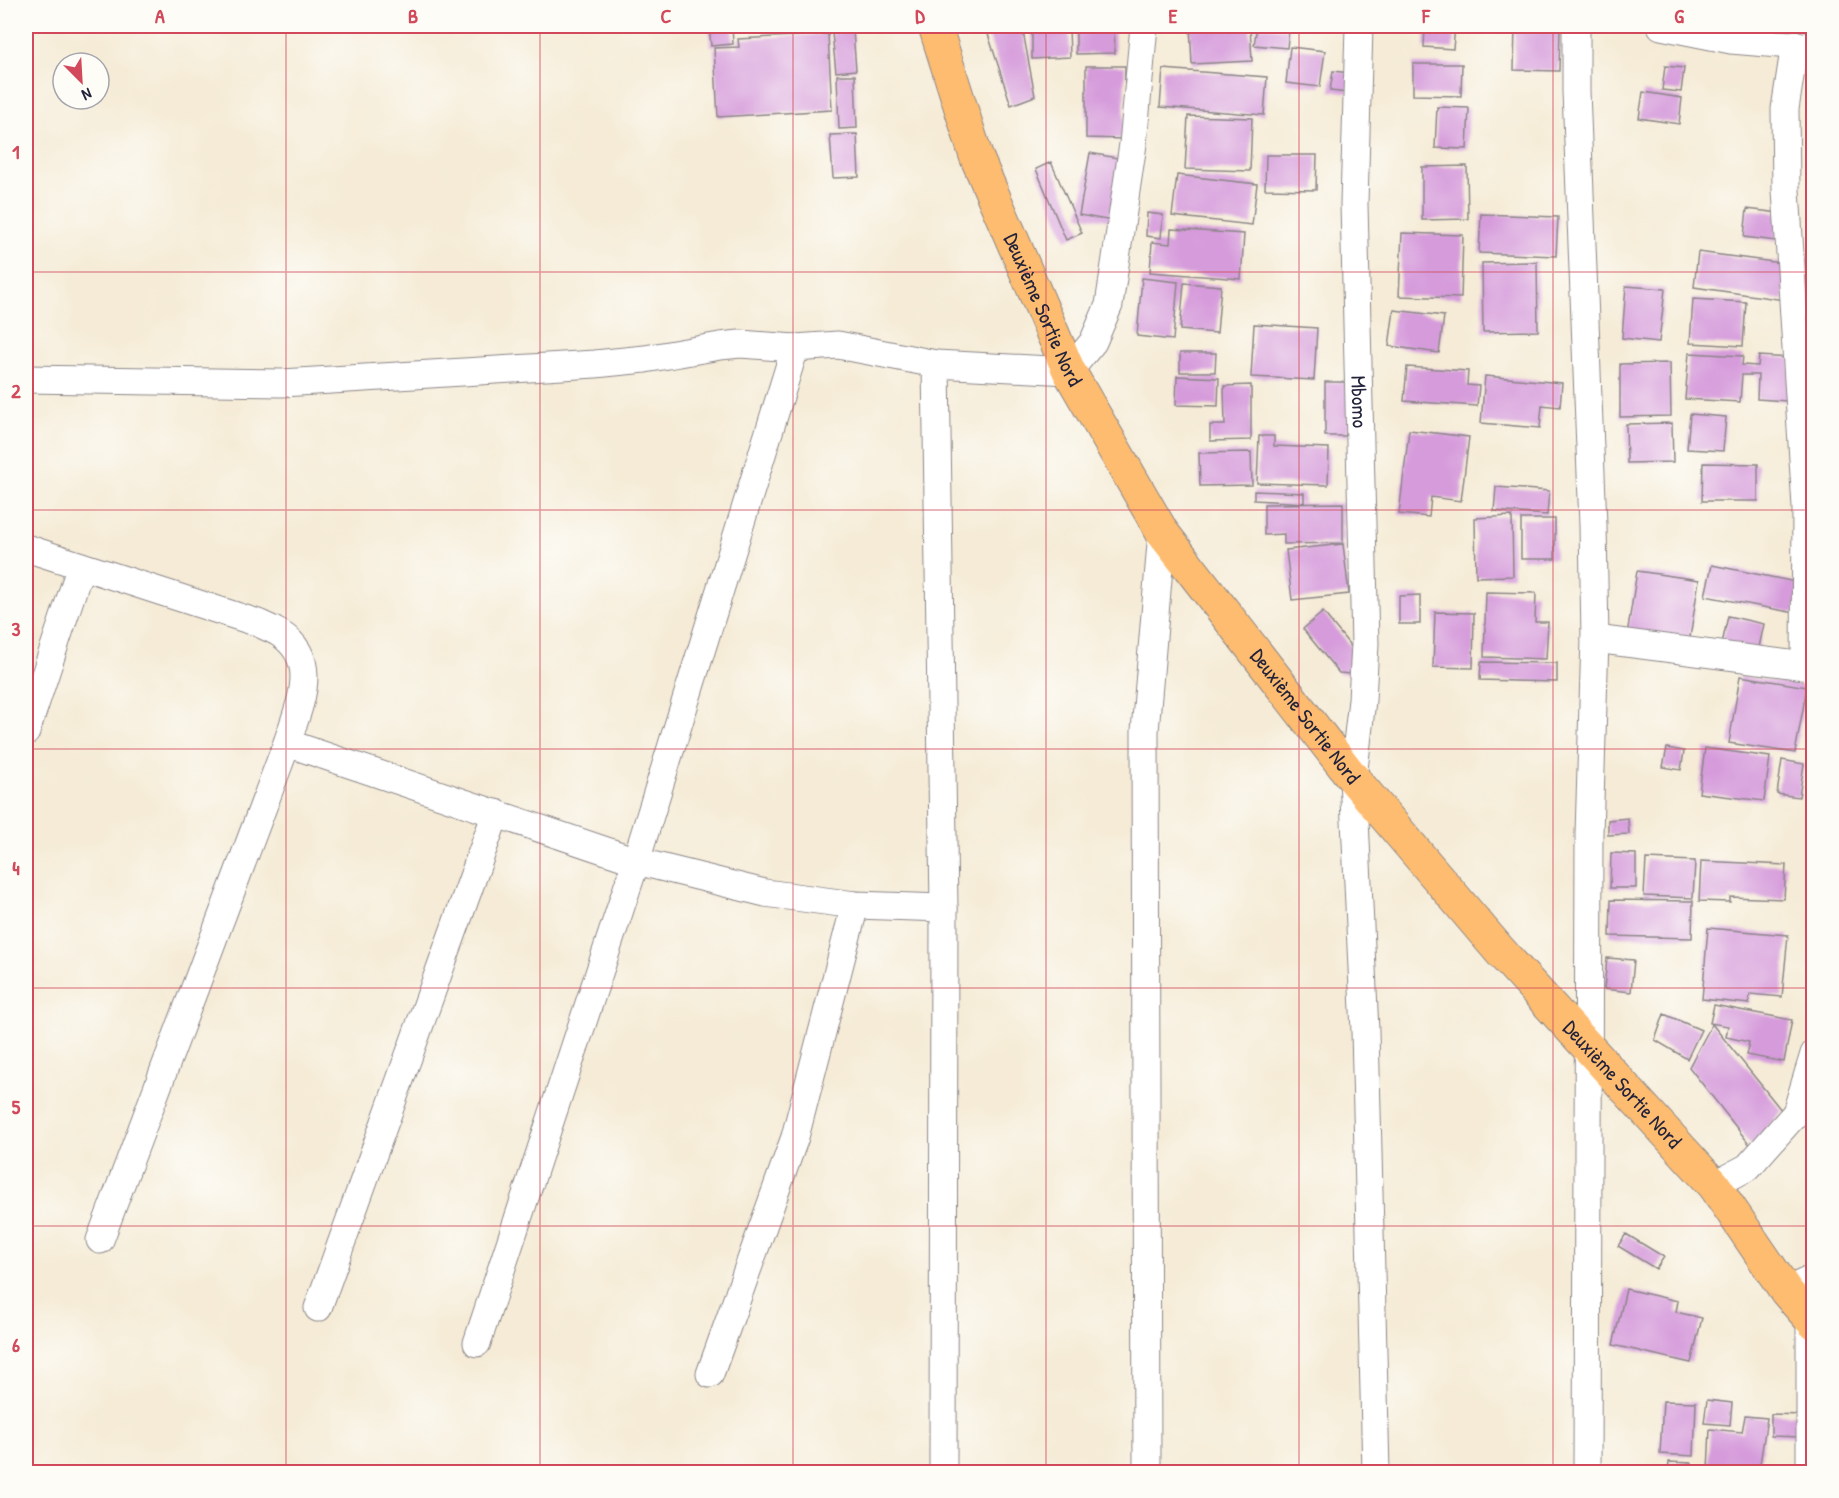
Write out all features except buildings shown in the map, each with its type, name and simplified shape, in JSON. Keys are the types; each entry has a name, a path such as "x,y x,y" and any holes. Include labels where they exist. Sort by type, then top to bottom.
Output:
{"main road":[{"name":"Deuxième Sortie Nord","path":"934,26 976,156 1069,371 1162,532 1353,778 1500,951 1714,1185 1800,1285 1812,1321"}],"street":[{"path":"26,379 282,383 645,360 740,344 795,348 838,345 936,364 1069,371 1093,342 1109,305 1133,144 1144,26"},
{"name":"Mbomo","path":"1359,26 1354,204 1365,644 1362,700 1353,778 1365,1031 1376,1473"},
{"path":"1576,26 1576,91 1593,525 1595,639 1589,834 1587,1473"},
{"path":"1595,639 1809,668 1806,507 1786,189 1785,109 1804,46 1731,40 1661,26"},
{"path":"477,1343 636,861 795,348"},
{"path":"936,364 944,908 943,1473"},
{"path":"1147,1473 1145,731 1162,532"},
{"path":"26,548 258,623 279,633 297,649 303,664 305,682 287,743 100,1240"},
{"path":"26,732 81,566"},
{"path":"287,743 636,861 765,894 855,905 944,908"},
{"path":"318,1308 496,813"},
{"path":"710,1374 795,1137 855,905"},
{"path":"1714,1185 1748,1167 1796,1113 1814,1054"},
{"path":"1810,1473 1812,1321"}]}
